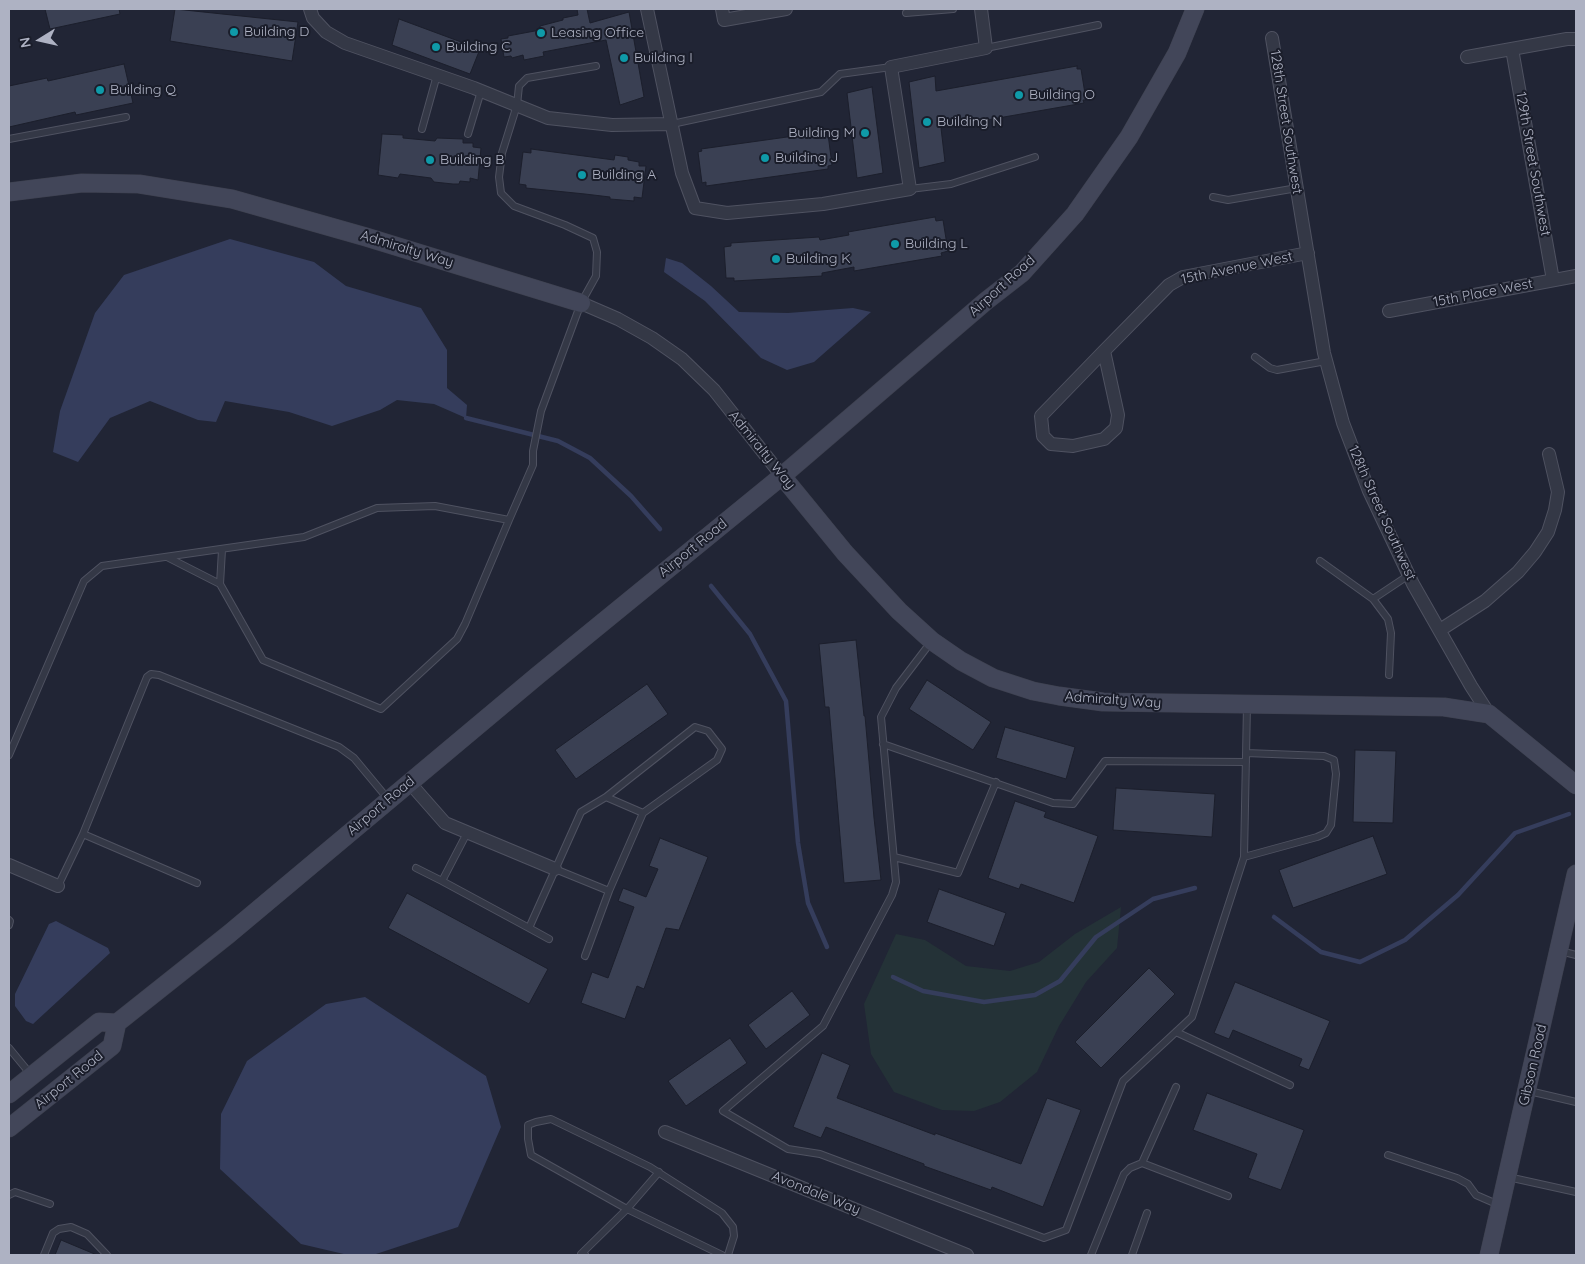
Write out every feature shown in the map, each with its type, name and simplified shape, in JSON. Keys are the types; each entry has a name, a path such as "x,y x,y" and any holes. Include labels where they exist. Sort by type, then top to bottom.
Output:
{"street":[{"path":"310,9 313,18 326,32 345,43 438,75 548,118 612,125 672,124"},
{"path":"647,9 682,173 695,208 727,213 823,204 910,189 891,67 986,48 980,9"},
{"path":"722,9 724,20 786,9"},
{"name":"Airport Road","path":"9,1128 112,1046 117,1023 229,934 388,799 782,476 1022,272 1074,214 1129,137 1177,53 1195,9"},
{"name":"128th Street Southwest","path":"1272,38 1326,361 1343,423 1369,491 1409,575 1471,686 1489,714 1576,785"},
{"path":"1467,57 1567,39 1576,40"},
{"name":"129th Street Southwest","path":"1512,49 1553,280"},
{"name":"Admiralty Way","path":"9,192 82,183 139,184 232,199 366,236 581,303 618,319 652,338 682,359 714,390 845,553 899,611 932,641 961,661 993,678 1033,691 1103,702 1444,707 1489,714"},
{"name":"15th Avenue West","path":"1104,351 1118,415 1116,428 1104,438 1073,446 1051,444 1043,436 1041,416 1104,351 1169,285 1183,277 1308,253"},
{"name":"15th Place West","path":"1389,311 1576,276"},
{"path":"1440,630 1485,601 1518,572 1535,552 1548,532 1558,492 1548,454"},
{"path":"409,782 445,822 555,869"},
{"path":"9,865 58,886"},
{"name":"Gibson Road","path":"1489,1255 1576,874"},
{"name":"Airport Road","path":"9,1094 99,1022 117,1023"},
{"name":"Avondale Way","path":"665,1132 967,1255"}],"lane":[{"path":"906,13 953,9"},
{"path":"986,48 1098,25"},
{"path":"222,550 220,584 263,660 381,708 456,639 465,624 533,465 533,451 541,411 581,303 596,276 597,252 593,238 565,225 514,206 502,192 499,177 502,153 517,106 519,86 527,78 596,66"},
{"path":"672,124 821,92 840,74 891,67"},
{"path":"422,129 438,75"},
{"path":"468,134 481,91"},
{"path":"9,139 126,117"},
{"path":"910,189 951,184 1035,157"},
{"path":"1213,197 1228,200 1297,188"},
{"path":"1255,357 1270,368 1277,370 1326,361"},
{"path":"9,755 84,581 102,566 304,537 377,508 435,506 509,520"},
{"path":"167,557 220,584"},
{"path":"1320,561 1373,599 1388,619 1391,633 1388,675"},
{"path":"1373,599 1409,575"},
{"path":"932,641 896,688 880,717 896,882 892,895 823,1026 723,1111 788,1149 820,1154 1044,1238 1066,1230 1123,1081 1192,1017 1244,857 1247,705"},
{"path":"58,886 83,834 147,677 151,674 159,675 339,747 354,758 388,799"},
{"path":"529,928 581,812 606,797 695,727 708,731 722,750 717,760 643,813 609,891 586,956"},
{"path":"883,744 1053,803 1073,804 1105,761 1246,762"},
{"path":"1244,857 1326,833 1332,825 1336,774 1334,760 1324,756 1246,753"},
{"path":"894,857 958,873 996,782"},
{"path":"606,797 643,813"},
{"path":"442,881 467,833"},
{"path":"83,834 197,883"},
{"path":"416,868 549,939"},
{"path":"555,869 609,891"},
{"path":"9,920 9,925"},
{"path":"1559,951 1576,956"},
{"path":"1176,1032 1290,1085"},
{"path":"9,1048 32,1076"},
{"path":"1091,1255 1124,1174 1130,1168 1142,1163 1176,1087"},
{"path":"1527,1091 1576,1102"},
{"path":"722,1255 627,1209 531,1155 528,1125 551,1119 659,1172 722,1213 728,1220 733,1227 734,1236 728,1255"},
{"path":"1388,1156 1457,1178 1468,1184 1476,1195 1500,1206"},
{"path":"1142,1163 1228,1196"},
{"path":"582,1255 627,1209 659,1172"},
{"path":"1507,1176 1576,1192"},
{"path":"9,1195 15,1192 50,1204"},
{"path":"1132,1255 1147,1213"},
{"path":"44,1255 53,1233 59,1229 71,1227 87,1234 108,1255"}],"shaded area":[{"path":"1121,907 1117,948 1086,982 1059,1026 1037,1072 1000,1102 974,1111 942,1110 894,1092 871,1054 864,1004 896,934 925,940 966,966 1010,971 1039,962 1075,934"}],"water":[{"path":"230,239 314,262 346,286 421,308 447,350 447,388 467,405 466,418 434,404 397,400 380,410 332,426 289,412 225,401 216,422 198,420 150,401 110,418 78,462 53,452 60,411 95,313 124,275"},
{"path":"666,258 682,263 739,312 788,313 853,308 871,312 814,362 787,370 761,358 705,301 664,272"},
{"path":"56,921 108,948 110,953 33,1024 26,1021 15,1006 15,994 49,924"},
{"path":"365,997 486,1076 501,1127 458,1227 373,1255 348,1255 301,1244 220,1169 221,1114 247,1061 326,1004"}],"building":[{"path":"45,9 119,9 120,14 50,29"},
{"name":"Building D","path":"175,9 298,22 292,61 170,41"},
{"path":"577,9 587,9 590,23 629,12 644,97 620,105 606,40 543,52 544,56 524,60 523,55 512,58 511,56 504,57 501,39 540,30 540,26 578,15"},
{"name":"Building C","path":"399,19 480,49 470,74 392,45"},
{"path":"124,64 133,103 76,115 75,112 9,127 9,86 47,78 48,81"},
{"name":"Building O","path":"1077,66 1077,69 1081,69 1086,100 1083,100 1084,103 941,128 945,162 919,168 909,82 935,76 936,91"},
{"name":"Building M","path":"872,87 883,173 857,178 847,93"},
{"name":"Building J","path":"823,132 824,135 828,134 832,165 828,166 828,169 706,186 706,182 702,183 698,152 702,151 701,149"},
{"name":"Building B","path":"382,134 403,135 403,138 435,141 437,138 463,139 463,143 473,143 473,147 481,148 478,180 470,178 470,182 460,181 459,184 453,184 434,182 431,178 400,174 398,178 378,175"},
{"name":"Building A","path":"531,149 614,160 615,155 628,157 628,160 639,162 639,166 646,166 642,198 634,197 634,201 610,199 610,197 526,188 526,185 519,184 523,152 531,153"},
{"path":"935,217 936,221 943,220 948,251 941,253 942,256 854,271 854,267 822,273 822,276 734,281 734,278 726,278 724,247 731,246 731,243 819,237 820,240 849,235 848,232"},
{"path":"856,640 881,880 844,883 829,707 825,707 819,644"},
{"path":"927,680 991,722 973,750 909,709"},
{"path":"647,684 668,714 576,779 555,750"},
{"path":"1005,727 1075,747 1066,779 996,758"},
{"path":"1355,750 1396,751 1393,823 1353,822"},
{"path":"1116,788 1215,794 1212,837 1113,830"},
{"path":"1015,801 1046,812 1044,817 1098,836 1074,903 1021,884 1019,889 988,878"},
{"path":"1373,836 1387,874 1293,908 1279,870"},
{"path":"660,838 708,857 679,930 666,928 644,989 637,986 625,1019 581,1003 592,972 608,978 634,907 618,901 623,888 646,897 658,869 649,866"},
{"path":"939,889 1006,913 994,946 927,922"},
{"path":"407,893 548,969 529,1004 388,928"},
{"path":"1149,968 1175,994 1101,1068 1075,1042"},
{"path":"1235,982 1330,1021 1309,1070 1299,1066 1302,1059 1233,1030 1229,1039 1214,1033"},
{"path":"792,991 810,1015 766,1049 748,1025"},
{"path":"730,1038 747,1063 686,1106 668,1081"},
{"path":"822,1053 850,1065 837,1098 935,1135 935,1133 1021,1164 1047,1098 1081,1110 1043,1207 992,1187 991,1190 924,1166 924,1164 826,1127 821,1138 793,1127"},
{"path":"1207,1093 1304,1130 1281,1190 1248,1178 1257,1154 1193,1130"},
{"path":"61,1240 97,1255 55,1255"}],"waterway":[{"path":"466,418 558,441 590,458 631,496 660,529"},
{"path":"711,586 750,634 786,701 798,843 808,903 827,947"},
{"path":"1274,917 1321,952 1360,962 1405,940 1458,895 1515,833 1569,814"},
{"path":"893,977 923,991 984,1002 1035,995 1060,981 1096,937 1153,899 1195,888"}],"place":[{"name":"Building D","path":"234,32"},
{"name":"Leasing Office","path":"541,33"},
{"name":"Building C","path":"436,47"},
{"name":"Building I","path":"624,58"},
{"name":"Building Q","path":"100,90"},
{"name":"Building O","path":"1019,95"},
{"name":"Building N","path":"927,122"},
{"name":"Building M","path":"865,133"},
{"name":"Building J","path":"765,158"},
{"name":"Building B","path":"430,160"},
{"name":"Building A","path":"582,175"},
{"name":"Building L","path":"895,244"},
{"name":"Building K","path":"776,259"}]}
